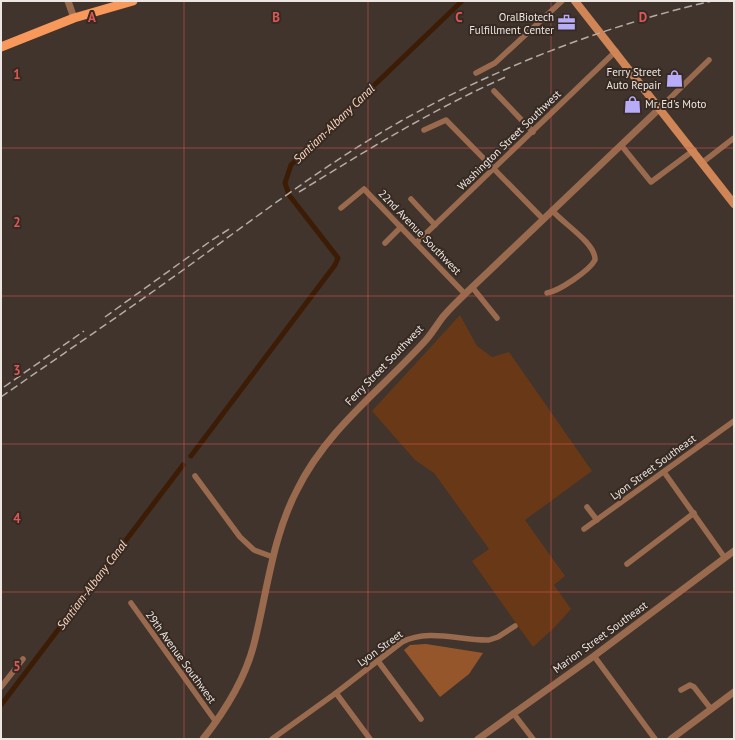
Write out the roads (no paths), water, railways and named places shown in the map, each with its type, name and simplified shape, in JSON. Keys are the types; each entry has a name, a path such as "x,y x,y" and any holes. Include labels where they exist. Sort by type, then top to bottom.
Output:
{"main road":[{"path":"1,47 74,18 133,1"},
{"path":"576,1 694,150 734,204"}],"street":[{"path":"68,1 74,18"},
{"path":"476,73 495,63 562,1"},
{"name":"Washington Street Southwest","path":"416,243 616,51"},
{"name":"Ferry Street Southwest","path":"203,739 216,722 237,687 254,645 273,557 284,522 296,490 316,457 336,431 426,340 443,317 465,294 709,60"},
{"path":"494,91 533,132"},
{"path":"424,130 446,120 543,219"},
{"path":"703,162 734,138"},
{"path":"621,145 652,182 694,150"},
{"name":"22nd Avenue Southwest","path":"341,208 364,189 465,294"},
{"path":"410,199 435,225"},
{"path":"547,293 558,290 590,267 595,260 594,254 583,239 559,220 552,210"},
{"path":"386,243 401,227"},
{"path":"472,287 497,318"},
{"name":"Lyon Street Southeast","path":"584,529 734,421"},
{"path":"664,472 725,558"},
{"path":"195,476 240,537 254,550 273,557"},
{"path":"586,507 596,520"},
{"path":"627,564 694,513"},
{"name":"Marion Street Southeast","path":"478,739 594,656 734,551"},
{"name":"29th Avenue Southwest","path":"131,603 216,722"},
{"name":"Lyon Street","path":"272,739 336,694 402,642 413,637 430,635 490,640 498,637 515,626"},
{"path":"594,656 655,739"},
{"path":"1,687 23,658"},
{"path":"378,661 421,719"},
{"path":"681,690 690,685 694,687 711,709"},
{"path":"672,739 734,692"},
{"path":"336,694 370,739"},
{"path":"513,713 533,739"}],"waterway":[{"name":"Santiam-Albany Canal","path":"191,456 335,265 338,258 289,195 285,183 291,165 462,1"},
{"name":"Santiam-Albany Canal","path":"1,705 183,465"}],"railway":[{"path":"1,397 320,172 401,121 475,83 552,50 631,23 712,1"},
{"path":"299,192 376,145 428,116 481,88 508,76"},
{"path":"105,317 231,228"},
{"path":"4,387 84,331"}],"place":[{"name":"OralBiotech Fulfillment Center","path":"567,23"},
{"name":"Ferry Street Auto Repair","path":"674,78"},
{"name":"Mr. Ed's Moto","path":"632,104"}]}
